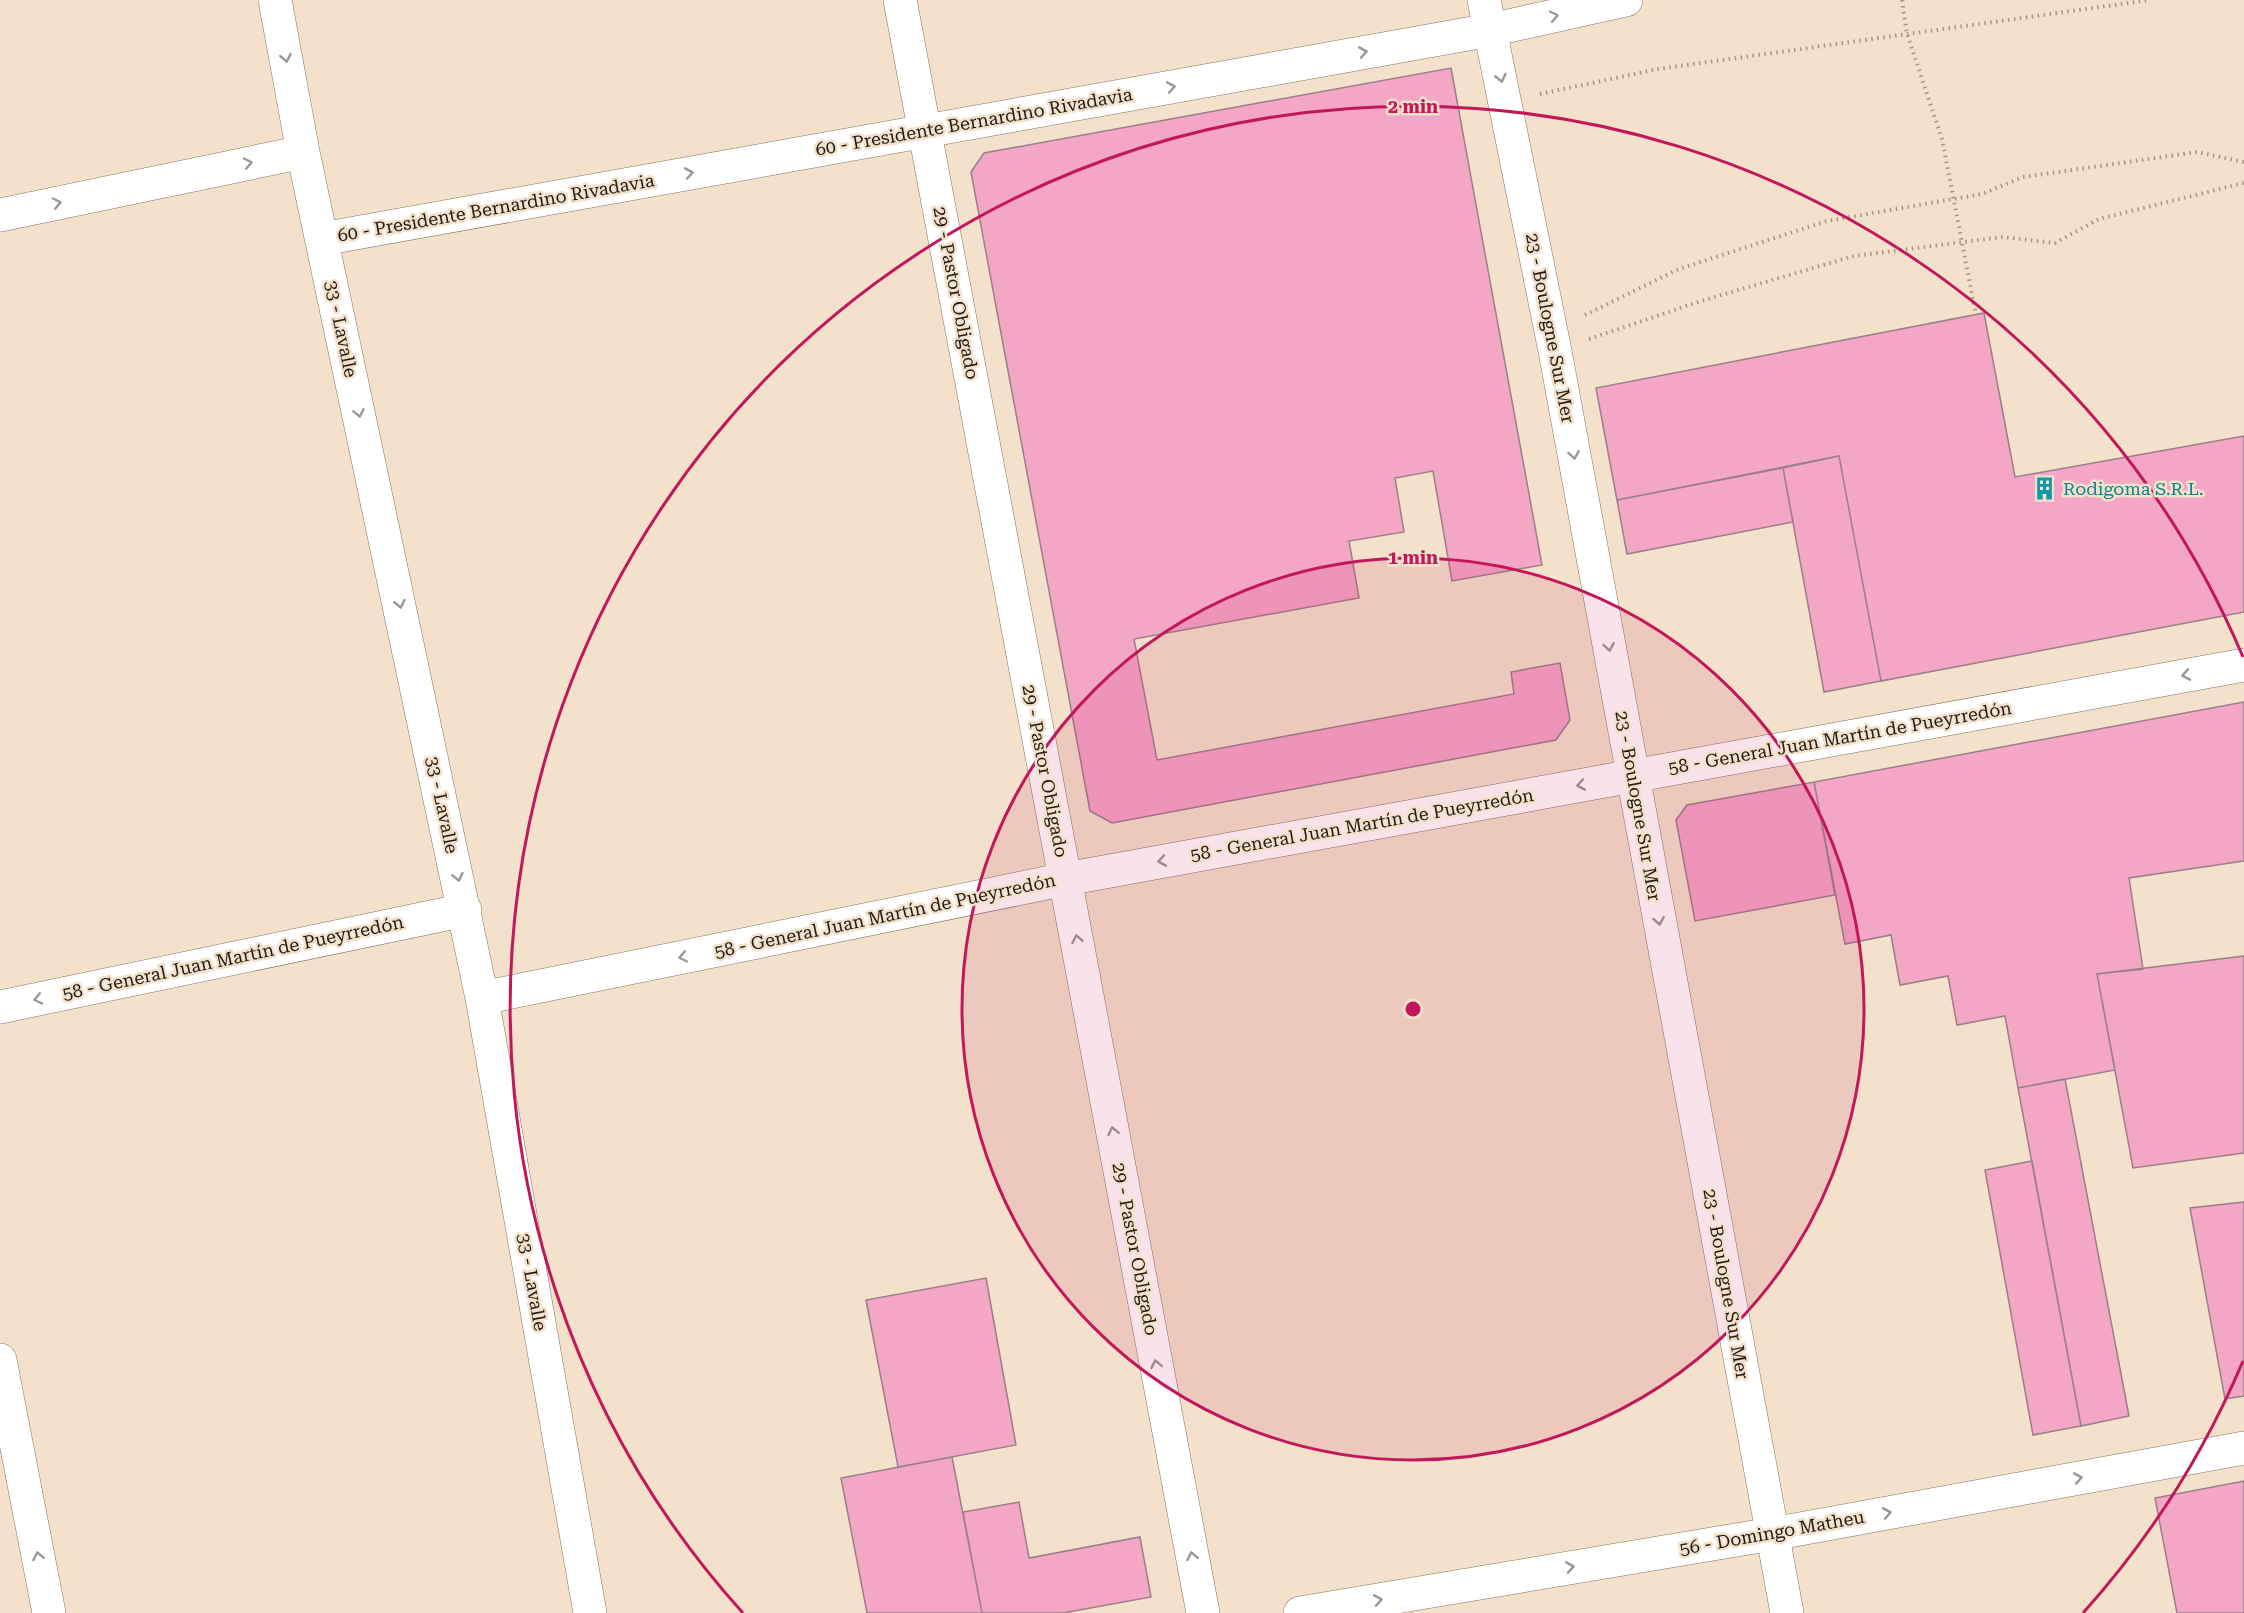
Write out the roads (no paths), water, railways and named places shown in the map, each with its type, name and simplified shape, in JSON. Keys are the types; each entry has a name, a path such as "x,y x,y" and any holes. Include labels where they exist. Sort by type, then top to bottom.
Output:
{"street":[{"name":"33 - Lavalle","path":"275,0 303,152 465,910 590,1613"},
{"name":"29 - Pastor Obligado","path":"900,0 1203,1613"},
{"name":"60 - Presidente Bernardino Rivadavia","path":"322,239 925,131 1487,15 1626,0"},
{"name":"23 - Boulogne Sur Mer","path":"1487,15 1553,341 1787,1613"},
{"path":"0,215 303,152"},
{"name":"58 - General Juan Martín de Pueyrredón","path":"482,998 1066,879 2244,665"},
{"name":"58 - General Juan Martín de Pueyrredón","path":"0,1006 465,910"},
{"path":"0,1360 49,1613"},
{"name":"56 - Domingo Matheu","path":"1300,1613 1772,1534 2244,1448"}],"place":[{"name":"Rodigoma S.R.L.","path":"2045,489"}]}
